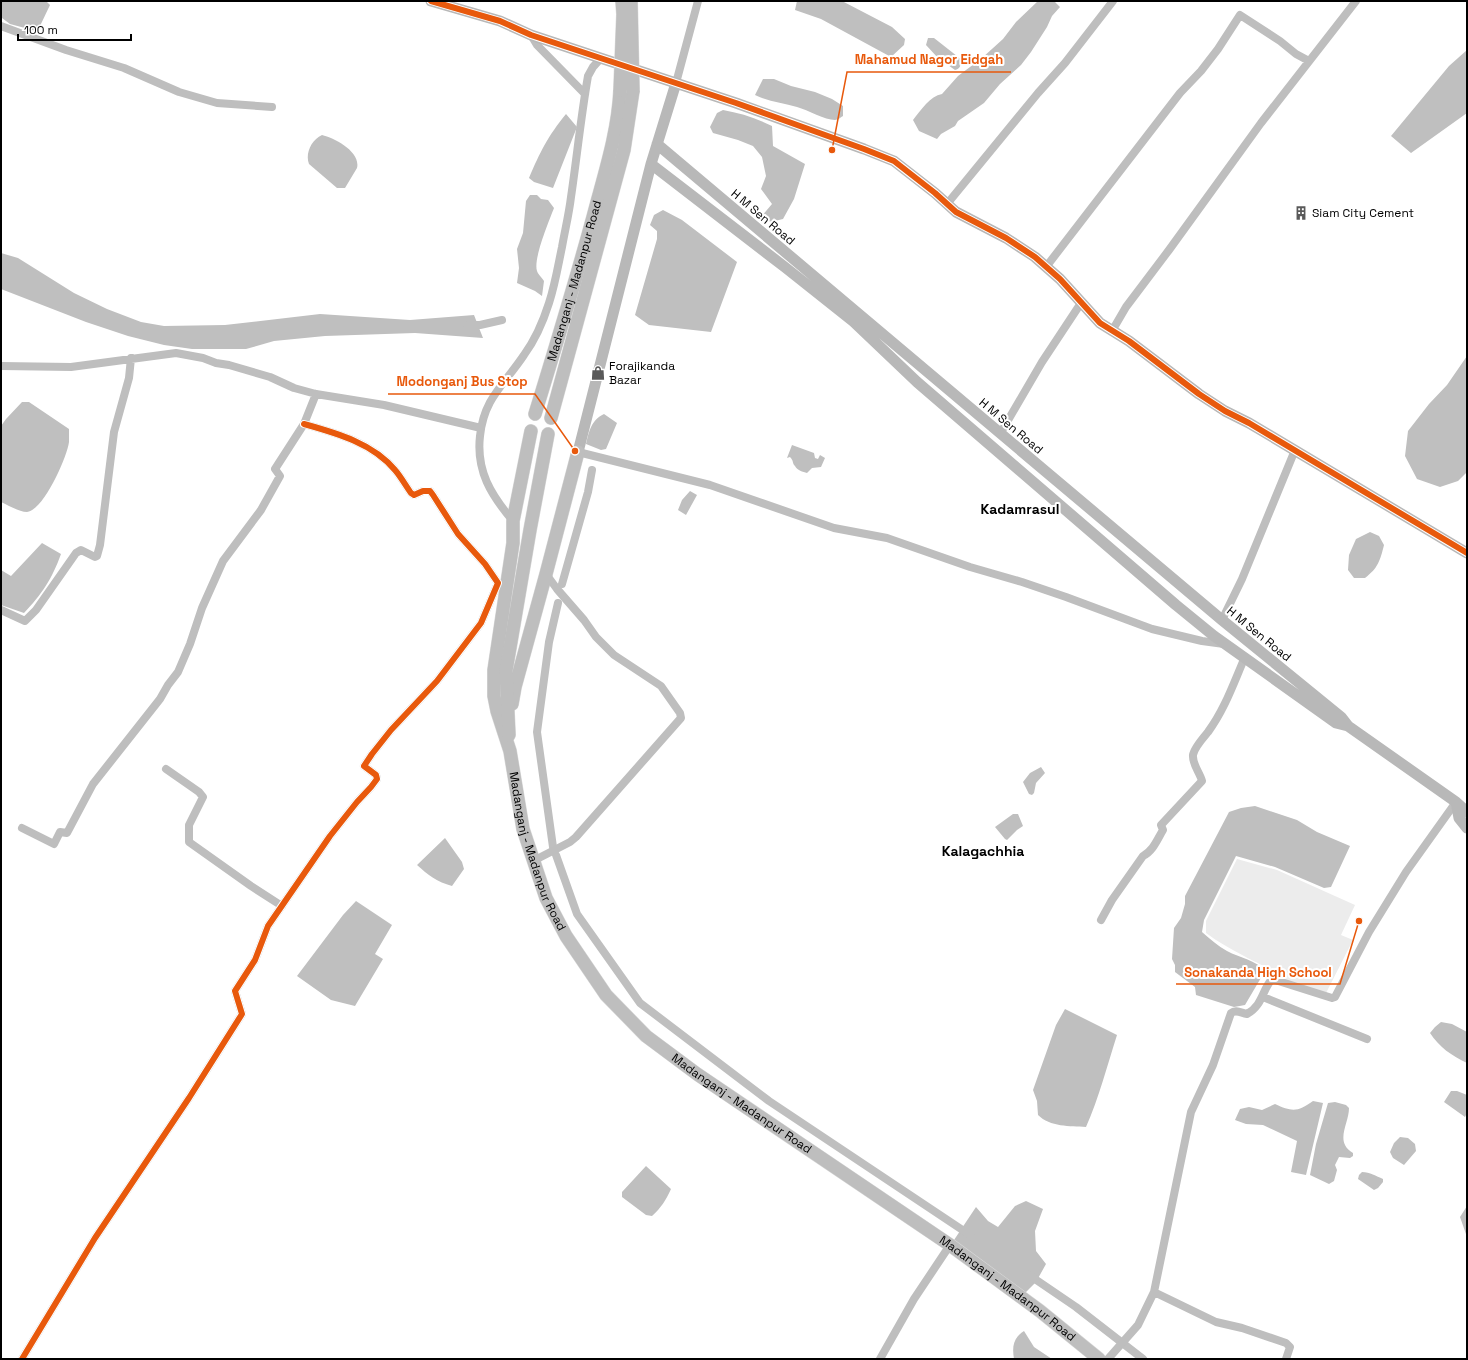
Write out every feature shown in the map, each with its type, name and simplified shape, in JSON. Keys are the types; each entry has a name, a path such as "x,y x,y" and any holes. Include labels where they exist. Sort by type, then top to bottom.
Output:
{"main road":[{"path":"431,1 500,21 531,35 736,103 894,161 956,212 1006,238 1035,257 1060,279 1100,323 1129,341 1199,394 1224,411 1249,423 1467,553"},
{"path":"618,148 623,14 622,1"},
{"path":"618,148 633,91 631,1"},
{"path":"509,722 515,687 578,452 651,164 676,83"},
{"name":"H M Sen Road","path":"657,144 1222,620 1341,717 1348,726 1456,802 1467,812"},
{"name":"Madanganj - Madanpur Road","path":"535,414 618,148"},
{"name":"Madanganj - Madanpur Road","path":"551,418 618,148"},
{"name":"H M Sen Road","path":"651,164 854,322 917,382 1214,636 1232,647 1336,723 1348,726"},
{"name":"Madanganj - Madanpur Road","path":"510,751 497,711 494,696 494,670 512,542 513,521 531,430"},
{"name":"Madanganj - Madanpur Road","path":"548,434 506,671 510,751 523,829 546,898 566,936 606,995 646,1036 697,1074 950,1245 1040,1311 1099,1359"},
{"path":"1232,647 1244,638"},
{"path":"1456,802 1459,818 1467,828"}],"street":[{"path":"676,83 698,1"},
{"path":"947,204 1008,128 1065,63 1113,1"},
{"path":"1112,330 1126,307 1179,237 1261,122 1356,1"},
{"path":"1046,266 1180,93 1201,71 1218,49 1240,15 1280,41 1296,54 1309,61"},
{"path":"1,26 66,50 124,68 179,92 217,103 272,107"},
{"path":"531,35 537,45 585,94"},
{"path":"513,521 492,493 483,472 479,452 482,420 493,394 514,370 531,345 549,303 556,278 571,198 588,76 593,67 601,58"},
{"path":"1000,434 1042,362 1081,303"},
{"path":"1,366 70,367 176,353 203,358 216,363 229,365 270,377 294,388 316,394 384,405 481,428"},
{"path":"1,610 25,621 36,610 79,550 95,557 97,556 100,545 114,432 129,378 131,358"},
{"path":"22,828 54,844 60,832 67,833 93,784 160,700 168,685 178,672 190,644 202,608 223,561 265,503 280,476 275,469 304,424 316,394"},
{"path":"22,1359 95,1238 189,1098 242,1014 235,991 255,960 268,926 330,836 356,802 372,787 377,779 376,775 364,766 392,730 437,681 481,623 498,583 485,564 458,534 430,491 414,495 395,470 380,456 349,438 304,424"},
{"path":"1222,620 1242,578 1295,450"},
{"path":"578,452 710,485 834,528 887,538 970,567 1022,582 1152,629 1232,647"},
{"path":"533,861 570,842 576,837 681,718 680,713 661,686 614,654 596,637 546,574"},
{"path":"1101,920 1112,900 1143,856 1153,848 1163,830 1161,825 1202,781 1193,760 1194,752 1217,719 1230,694 1245,657"},
{"path":"166,769 199,792 202,797 189,825 189,842 250,886 282,906"},
{"path":"1108,1359 1138,1325 1154,1292 1191,1112 1213,1065 1231,1013 1237,1011 1247,1014 1252,1011 1263,997 1272,979 1332,998 1335,997 1368,932 1406,872 1456,802"},
{"path":"1263,997 1367,1039"},
{"path":"880,1359 914,1299 950,1245"},
{"path":"1154,1292 1216,1322 1242,1328 1286,1343 1290,1348 1286,1359"}],"shaded area":[{"path":"1,1 46,1 50,5 36,31 10,24 2,18"},
{"path":"797,1 842,1 892,27 905,39 904,45 891,57 821,19 795,10"},
{"path":"1038,1 1056,1 1055,2 1060,7 1052,16 1047,27 1021,65 1000,84 984,103 958,121 955,126 941,134 937,139 919,131 913,120 926,104 938,95 942,94 958,76 982,58 1003,39 1016,22"},
{"path":"928,38 934,38 962,60 959,68 955,70 938,58 926,45"},
{"path":"1467,50 1467,113 1411,153 1391,136 1449,66"},
{"path":"763,79 774,79 832,99 843,106 843,116 836,120 831,120 797,107 771,101 755,95"},
{"path":"723,110 748,116 772,126 773,146 805,164 794,199 783,219 766,221 761,217 772,204 761,189 766,176 762,157 753,146 713,133 710,127 717,113"},
{"path":"566,114 577,127 553,188 534,182 529,178 537,160 549,137"},
{"path":"322,135 334,139 346,147 355,157 357,168 345,188 337,188 309,164 308,152 315,140"},
{"path":"530,195 537,195 541,199 548,200 554,208 542,240 536,265 539,275 544,281 542,296 535,291 517,283 519,268 517,249 523,233 526,201"},
{"path":"663,210 682,220 737,262 711,332 649,325 635,315 657,239 657,231 650,225 654,215"},
{"path":"1,253 18,258 74,293 107,309 141,322 164,326 225,325 320,314 410,320 474,315 483,338 415,333 325,336 274,341 246,349 192,349 164,345 128,336 86,322 1,289"},
{"path":"1467,356 1467,472 1458,481 1440,487 1417,479 1405,456 1408,431 1429,404 1447,385"},
{"path":"22,402 29,402 69,429 69,442 64,459 54,482 34,509 27,512 17,510 1,502 1,426"},
{"path":"604,414 617,423 606,449 601,450 586,444 593,423"},
{"path":"792,445 814,453 815,458 818,459 820,455 825,458 821,467 812,468 807,473 797,469 790,457 787,458"},
{"path":"690,491 697,495 686,515 678,510 682,500"},
{"path":"1370,532 1379,536 1384,545 1381,556 1376,567 1365,578 1354,578 1348,570 1349,555 1356,539"},
{"path":"42,543 61,554 46,586 24,613 1,605 1,570 11,576"},
{"path":"1041,767 1045,773 1036,783 1034,793 1032,795 1029,794 1023,782 1030,773"},
{"path":"1255,806 1297,820 1317,832 1350,846 1331,887 1324,888 1275,867 1236,856 1204,920 1202,932 1224,949 1257,964 1265,971 1245,1005 1234,1007 1196,995 1195,987 1175,972 1175,965 1172,959 1174,928 1181,918 1185,904 1185,896 1229,812"},
{"path":"1013,814 1018,814 1023,826 1007,840 995,827"},
{"path":"445,838 462,862 464,869 452,886 433,878 417,865"},
{"path":"1237,859 1277,870 1355,905 1341,935 1353,940 1324,997 1268,979 1268,970 1265,967 1206,933 1206,921"},
{"path":"356,901 392,925 375,954 383,959 355,1006 331,1000 297,976 343,915"},
{"path":"1065,1009 1117,1035 1099,1093 1086,1127 1054,1124 1043,1119 1038,1115 1037,1101 1033,1090 1056,1025"},
{"path":"1441,1022 1452,1024 1467,1032 1467,1063 1446,1051 1437,1043 1430,1033"},
{"path":"1451,1091 1457,1091 1467,1095 1467,1113 1465,1117 1444,1102"},
{"path":"1313,1101 1323,1103 1306,1175 1291,1172 1297,1141 1263,1125 1246,1124 1235,1120 1240,1109 1249,1107 1262,1110 1275,1104 1295,1110"},
{"path":"1335,1102 1346,1105 1349,1108 1343,1138 1344,1144 1347,1149 1353,1153 1353,1156 1350,1158 1339,1157 1335,1165 1337,1170 1334,1181 1329,1184 1310,1175 1316,1144 1328,1103"},
{"path":"1400,1137 1408,1138 1415,1144 1416,1151 1404,1165 1393,1158 1390,1152 1394,1143"},
{"path":"646,1166 671,1189 663,1204 652,1216 646,1215 622,1197 622,1192"},
{"path":"1362,1172 1370,1173 1383,1179 1383,1182 1374,1190 1358,1179"},
{"path":"1026,1201 1043,1209 1035,1231 1036,1251 1046,1264 1036,1282 1024,1294 952,1243 976,1207 988,1221 998,1227 1015,1206"},
{"path":"1467,1206 1467,1237 1460,1217"},
{"path":"1024,1331 1034,1347 1052,1359 1014,1359 1013,1351 1015,1340"}],"waterway":[{"path":"467,325 480,325 502,320"},
{"path":"562,584 588,492 592,470"},
{"path":"553,847 537,732 549,642 558,603"},
{"path":"556,855 577,914 640,1003 769,1101 970,1235"},
{"path":"1029,1275 1076,1307 1143,1359"}],"cycle path":[{"path":"431,1 500,21 531,35 736,103 894,161 935,193 956,212 1006,238 1035,257 1060,279 1100,323 1129,341 1199,394 1225,411 1249,423 1467,553"},
{"path":"22,1359 95,1238 189,1098 242,1014 235,991 255,960 268,926 330,836 377,779 376,775 364,766 391,730 437,681 481,623 498,583 485,564 458,534 430,491 423,491 414,495 395,470 376,453 341,435 304,424"}],"place":[{"name":"Mahamud Nagor Eidgah","path":"832,150"},
{"name":"Siam City Cement","path":"1301,213"},
{"name":"Forajikanda Bazar","path":"598,373"},
{"name":"Modonganj Bus Stop","path":"575,451"},
{"name":"Sonakanda High School","path":"1359,921"}],"district":[{"name":"Kadamrasul","path":"1020,509"},
{"name":"Kalagachhia","path":"983,851"}]}
